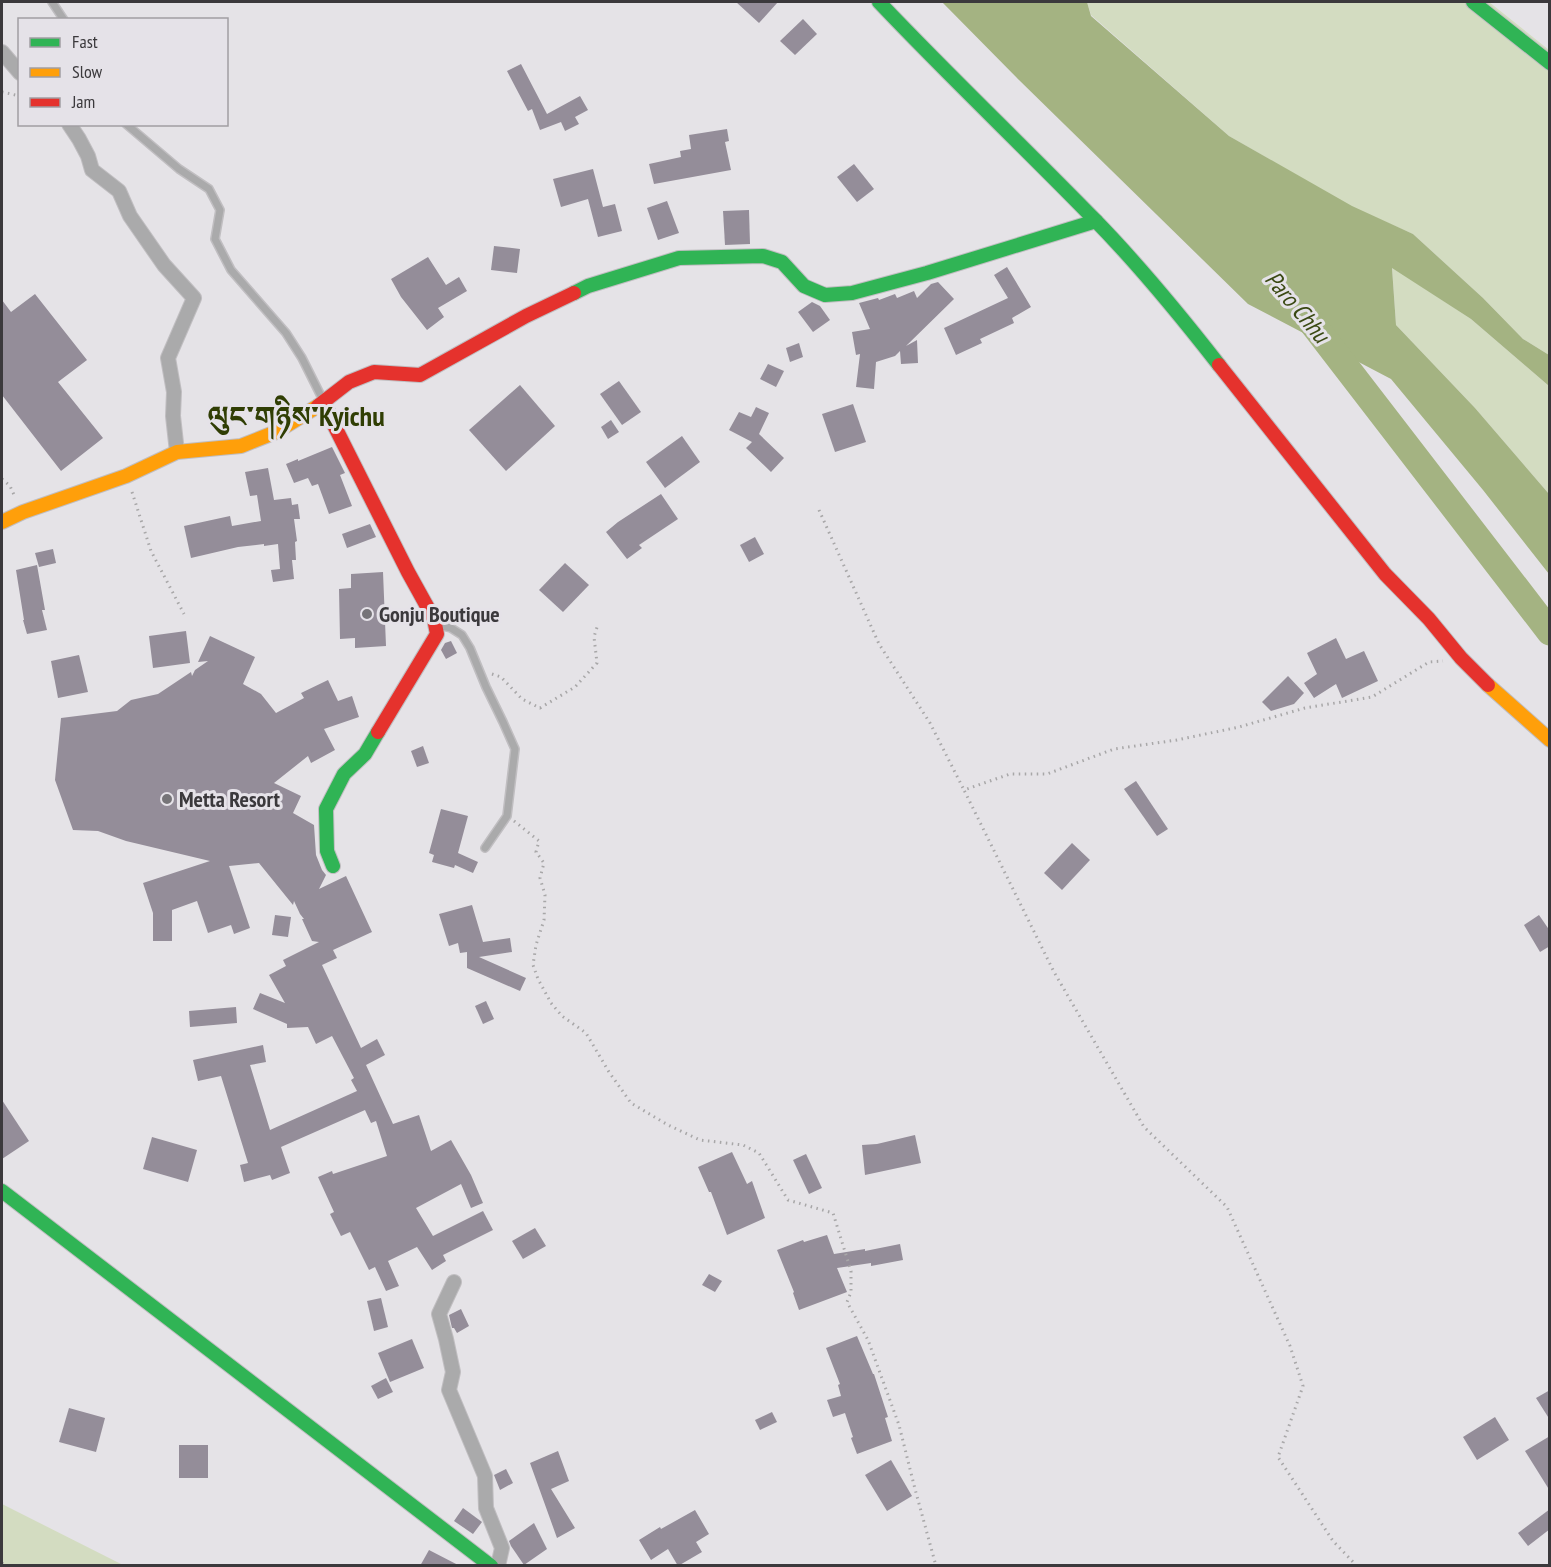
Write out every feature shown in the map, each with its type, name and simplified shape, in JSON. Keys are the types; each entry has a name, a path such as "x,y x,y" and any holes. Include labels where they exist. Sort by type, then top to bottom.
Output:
{"street":[{"path":"879,2 1096,221 1180,315 1385,574 1429,619 1461,658 1550,740"},
{"path":"1473,2 1550,63"},
{"path":"2,52 18,71"},
{"path":"70,126 88,156 92,170 119,190 130,216 164,266 194,298 168,358 174,392 173,416 177,452"},
{"path":"2,522 23,512 126,476 177,452 241,446 276,432 324,402 349,382 374,372 420,375 526,316 588,286 679,258 763,256 782,262 804,286 825,295 852,293 927,273 1096,221"},
{"path":"324,402 434,620 437,634 365,754 344,774 326,809 327,851 333,866"},
{"path":"2,1191 491,1566"},
{"path":"454,1282 439,1314 453,1372 450,1390 485,1476 486,1508 502,1548 498,1566"}],"lane":[{"path":"52,2 63,18"},
{"path":"128,126 179,169 209,189 220,210 215,239 231,270 286,333 302,358 324,402"},
{"path":"435,624 451,628 462,635 470,648 514,749 507,816 485,848"}],"path":[{"path":"2,92 18,96"},
{"path":"126,476 152,551 184,614"},
{"path":"2,479 10,486 23,512"},
{"path":"819,510 879,644 930,723 1054,972 1144,1127 1227,1207 1290,1346 1303,1386 1278,1457 1333,1541 1357,1566"},
{"path":"478,670 501,677 522,699 540,708 575,687 597,663 594,636 598,624"},
{"path":"964,790 1010,774 1047,774 1114,749 1177,740 1239,727 1305,708 1372,697 1429,662 1461,658"},
{"path":"507,816 539,842 536,852 544,863 540,878 545,895 544,920 536,945 533,965 538,979 551,1003 562,1016 586,1033 631,1103 668,1125 700,1140 744,1145 759,1153 788,1200 833,1213 851,1271 851,1292 847,1302 868,1340 899,1425 936,1566"},
{"path":"2,1563 8,1566"}],"shaded area":[{"path":"1087,2 1489,2 1549,50 1549,355 1523,339 1483,298 1413,234 1352,207 1229,136 1091,15"},
{"path":"1392,267 1471,319 1549,386 1549,494 1475,408 1396,325"},
{"path":"2,1504 123,1565 2,1565"}],"water":[{"path":"942,2 1087,2 1091,16 1229,136 1352,206 1413,234 1483,298 1523,339 1549,355 1549,386 1471,319 1392,268 1396,325 1475,408 1549,494 1549,574 1391,379 1248,304"}],"building":[{"path":"736,2 778,2 759,23"},
{"path":"803,19 817,34 795,55 780,41"},
{"path":"521,64 547,114 580,96 588,110 575,117 579,124 565,131 561,122 540,130 532,109 528,111 507,71"},
{"path":"727,129 729,141 725,142 731,170 654,184 649,164 681,157 680,151 691,149 689,135"},
{"path":"854,164 874,189 857,202 837,177"},
{"path":"593,169 603,207 615,204 622,231 598,237 588,199 561,207 553,179"},
{"path":"667,201 679,233 658,240 647,208"},
{"path":"749,210 750,244 725,245 723,211"},
{"path":"494,246 520,249 517,273 491,270"},
{"path":"428,257 446,285 459,277 467,291 438,308 444,317 427,330 401,297 391,279"},
{"path":"1007,267 1031,307 1012,318 1014,323 980,339 982,343 956,355 944,328 1008,298 994,275"},
{"path":"938,282 954,299 906,346 917,340 918,363 901,364 900,351 895,356 876,362 874,389 856,387 860,354 856,355 852,332 870,329 859,303 878,298 879,300 895,294 897,298 914,291 917,298 931,284"},
{"path":"35,294 87,360 58,382 103,438 61,471 2,395 2,300 11,312"},
{"path":"812,302 820,306 830,320 813,332 798,312"},
{"path":"799,343 803,357 790,362 786,348"},
{"path":"768,364 784,371 776,387 760,379"},
{"path":"619,381 641,412 622,425 600,394"},
{"path":"520,385 555,426 506,471 469,430"},
{"path":"853,404 866,442 835,452 822,414"},
{"path":"756,407 769,413 759,434 784,458 771,472 746,448 752,442 729,430 739,412 751,417"},
{"path":"611,420 619,432 608,439 601,427"},
{"path":"682,436 700,462 665,488 646,462"},
{"path":"332,447 345,473 340,475 352,506 329,514 318,484 312,486 308,478 294,483 286,464"},
{"path":"268,468 274,500 291,498 292,505 298,504 300,519 294,519 297,541 295,542 296,560 292,560 294,579 273,582 271,570 280,569 278,544 238,547 191,558 184,526 230,516 232,526 261,521 257,495 250,496 245,472"},
{"path":"661,494 678,519 639,545 642,548 627,559 606,532"},
{"path":"370,524 376,537 347,548 342,534"},
{"path":"755,537 764,554 749,562 740,545"},
{"path":"53,549 56,563 39,567 35,553"},
{"path":"565,563 589,585 563,612 539,590"},
{"path":"37,565 45,610 42,610 47,630 27,634 16,570"},
{"path":"383,572 386,646 355,648 355,638 340,639 339,589 351,588 351,574"},
{"path":"186,631 190,663 153,668 149,636"},
{"path":"210,636 255,657 243,684 261,694 276,713 304,698 301,693 328,680 338,701 352,696 359,717 324,729 335,750 311,763 308,756 274,783 301,796 293,813 314,825 316,855 326,875 319,889 346,876 372,932 333,950 337,958 322,965 361,1048 377,1039 385,1055 366,1065 393,1124 419,1115 431,1151 451,1140 471,1175 483,1203 471,1208 461,1184 416,1208 433,1236 483,1211 493,1230 443,1255 446,1261 432,1270 417,1247 388,1261 399,1286 386,1291 375,1267 369,1270 350,1232 341,1236 330,1214 334,1212 318,1177 387,1156 376,1121 371,1123 365,1110 281,1147 290,1173 272,1180 270,1175 244,1182 240,1165 248,1163 221,1076 198,1081 193,1060 263,1045 266,1062 250,1065 270,1130 357,1091 351,1080 354,1078 332,1036 316,1044 308,1027 287,1028 287,1024 253,1009 260,993 285,1003 269,975 286,966 283,960 319,942 312,941 294,901 293,905 259,863 229,866 250,928 234,934 231,925 208,933 197,901 172,910 172,941 153,941 153,913 143,883 210,861 126,841 98,831 73,830 55,780 61,718 117,711 131,700 158,694 191,672 192,676 195,670 208,661 198,662"},
{"path":"1336,638 1346,659 1364,651 1378,681 1342,698 1336,684 1314,698 1304,683 1317,674 1307,653"},
{"path":"451,641 457,653 446,659 441,650 445,643"},
{"path":"79,655 88,692 58,698 51,661"},
{"path":"1288,676 1304,693 1294,704 1271,711 1262,702"},
{"path":"423,746 429,763 417,767 411,751"},
{"path":"1136,781 1168,829 1157,836 1124,789"},
{"path":"441,809 468,816 458,853 478,862 473,873 455,865 454,868 432,862 434,855 429,853"},
{"path":"1072,843 1090,860 1062,890 1044,873"},
{"path":"472,905 483,942 510,938 512,952 479,957 526,978 520,991 467,968 467,952 460,953 458,943 449,946 439,914"},
{"path":"275,915 291,917 288,937 272,935"},
{"path":"1539,915 1550,931 1550,946 1540,952 1524,925"},
{"path":"486,1001 494,1019 483,1024 475,1006"},
{"path":"236,1007 237,1023 190,1027 189,1011"},
{"path":"2,1100 29,1141 2,1159"},
{"path":"915,1135 921,1163 865,1175 862,1145"},
{"path":"152,1137 197,1150 188,1182 143,1169"},
{"path":"732,1152 747,1184 752,1181 765,1218 727,1235 711,1192 698,1167"},
{"path":"806,1154 822,1188 809,1194 793,1160"},
{"path":"535,1228 546,1246 523,1259 512,1241"},
{"path":"827,1235 834,1254 900,1244 903,1260 871,1266 871,1263 837,1268 847,1292 799,1310 777,1250 803,1240 804,1242"},
{"path":"709,1274 722,1281 715,1292 702,1285"},
{"path":"381,1298 388,1327 374,1331 367,1301"},
{"path":"461,1309 469,1326 457,1333 452,1328 449,1315"},
{"path":"857,1336 874,1374 888,1417 885,1418 892,1441 857,1454 845,1413 833,1417 827,1400 841,1396 838,1385 840,1384 826,1348"},
{"path":"412,1339 424,1368 390,1382 378,1353"},
{"path":"386,1378 393,1392 378,1399 371,1386"},
{"path":"1550,1390 1550,1420 1536,1398"},
{"path":"69,1408 105,1418 96,1452 59,1442"},
{"path":"772,1412 777,1422 760,1430 755,1420"},
{"path":"1495,1417 1509,1440 1477,1460 1463,1437"},
{"path":"1550,1436 1550,1491 1525,1451"},
{"path":"179,1445 208,1445 208,1478 179,1478"},
{"path":"558,1451 569,1481 551,1489 575,1528 557,1538 530,1463"},
{"path":"891,1460 912,1496 887,1511 865,1475"},
{"path":"506,1469 513,1483 500,1490 494,1475"},
{"path":"463,1508 482,1522 473,1534 454,1521"},
{"path":"1550,1509 1550,1529 1528,1546 1518,1533"},
{"path":"695,1510 709,1534 696,1542 702,1552 678,1566 668,1549 651,1560 639,1540"},
{"path":"534,1523 547,1549 524,1565 509,1541"},
{"path":"429,1550 460,1566 420,1566"}],"waterway":[{"name":"Paro Chhu","path":"1309,319 1550,632"}],"traffic: fast":[{"path":"879,2 1111,236 1159,290 1219,365"},
{"path":"1473,2 1550,63"},
{"path":"574,293 588,286 679,258 763,256 782,262 804,286 825,295 852,293 927,273 1096,221"},
{"path":"333,866 327,851 326,809 344,774 365,754 378,732"},
{"path":"2,1191 491,1566"}],"traffic: slow":[{"path":"2,522 23,512 126,476 177,452 241,446 276,432 318,406"},
{"path":"1488,685 1550,740"}],"traffic: jam":[{"path":"318,406 349,382 374,372 420,375 526,316 574,293"},
{"path":"1219,365 1385,574 1488,685"},
{"path":"324,402 408,572 434,619 437,634 378,732"}],"place":[{"name":"Gonju Boutique","path":"367,614"},
{"name":"Metta Resort","path":"167,799"}],"district":[{"name":"ལུང་གཉིས་Kyichu","path":"296,416"}]}
